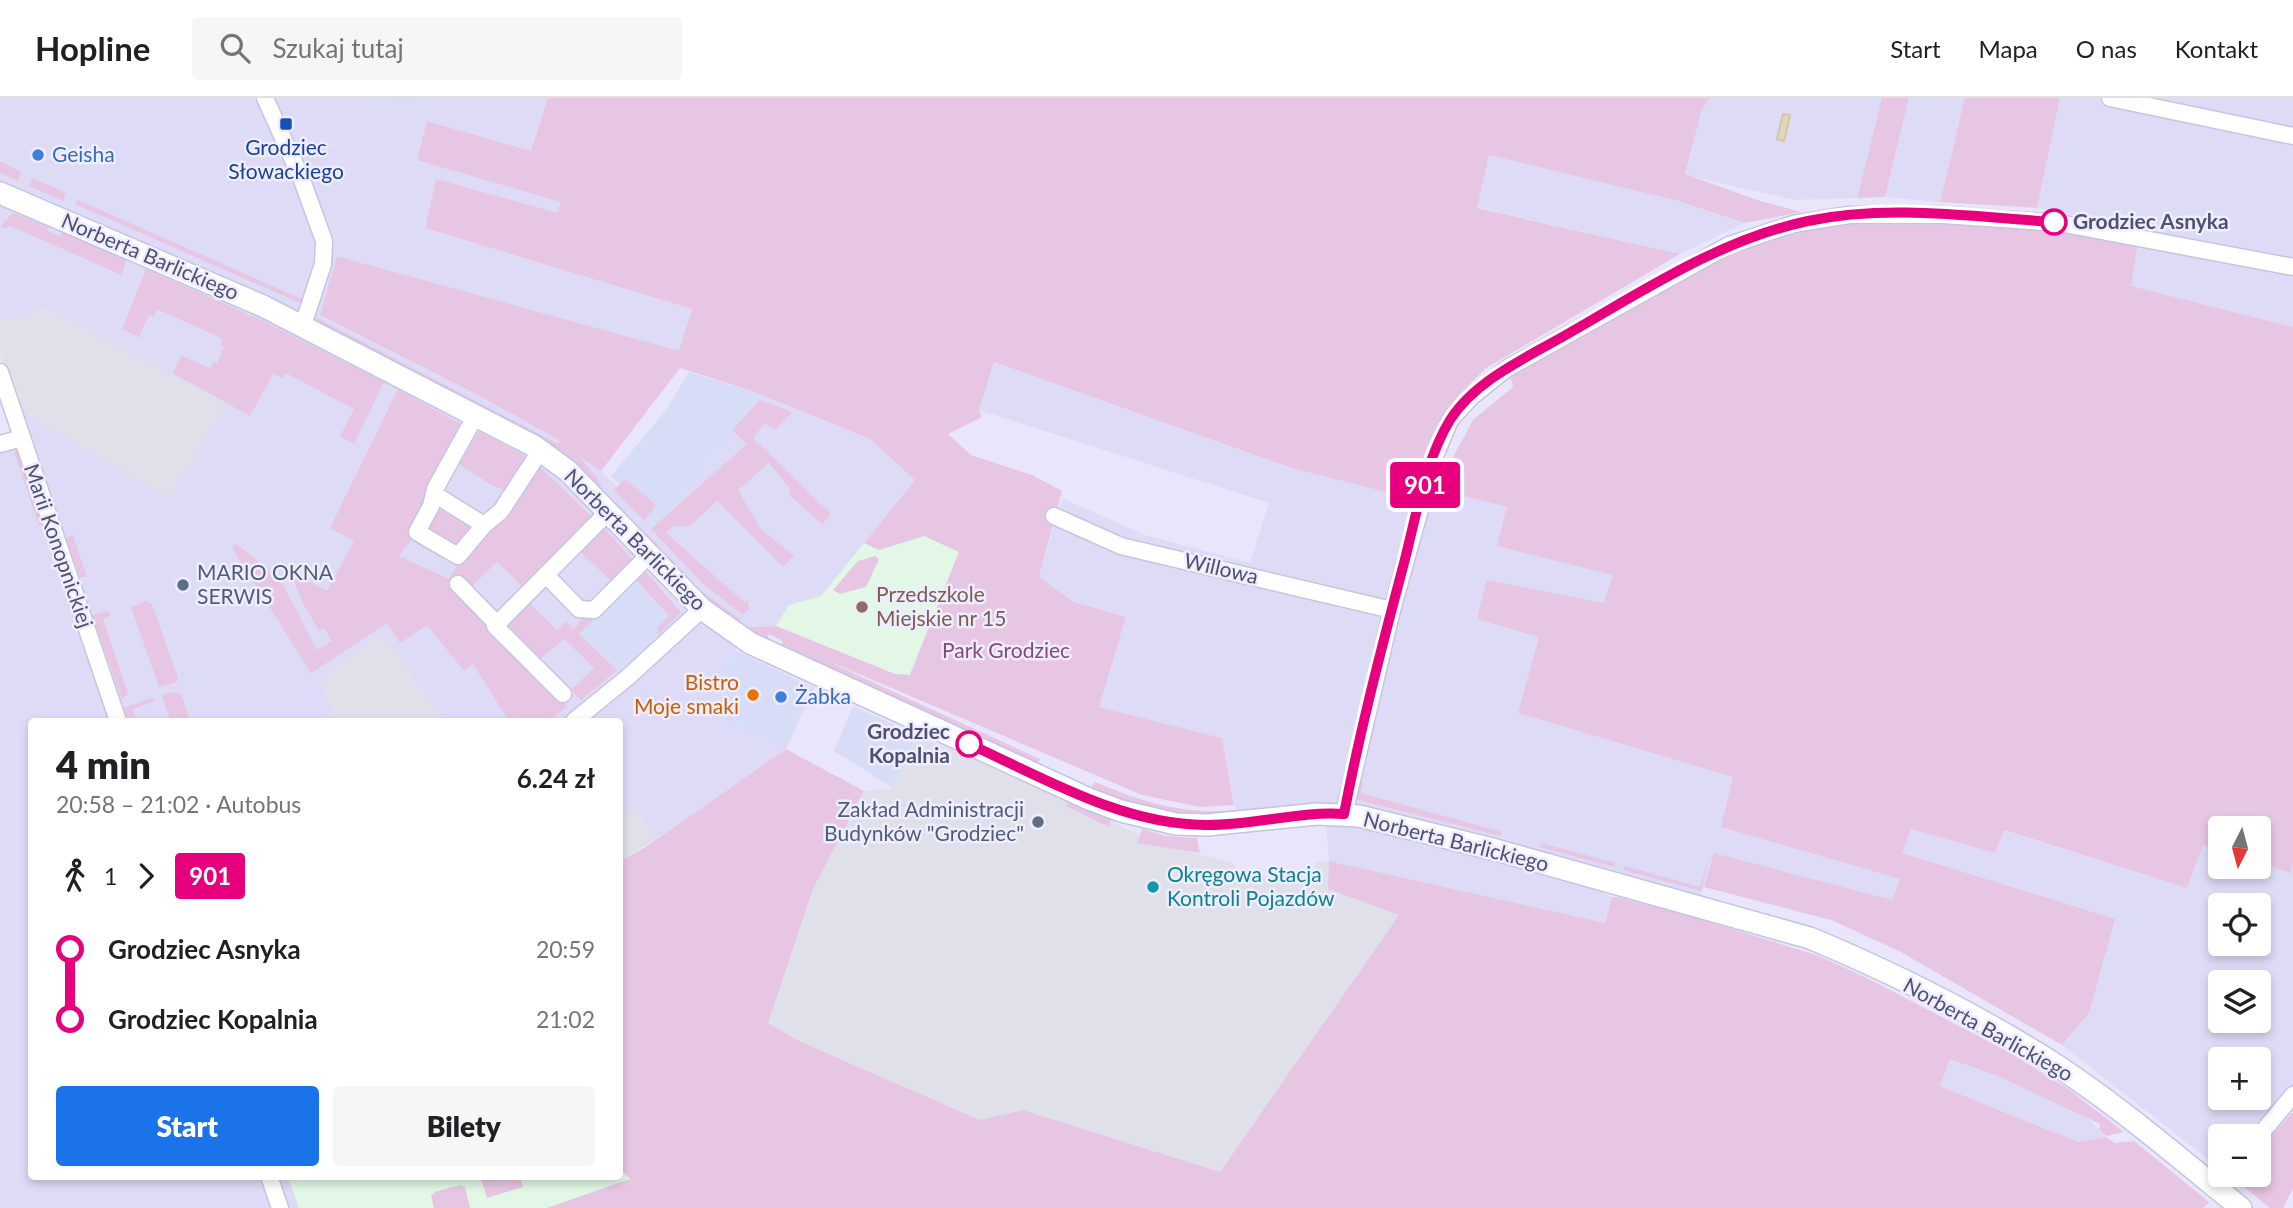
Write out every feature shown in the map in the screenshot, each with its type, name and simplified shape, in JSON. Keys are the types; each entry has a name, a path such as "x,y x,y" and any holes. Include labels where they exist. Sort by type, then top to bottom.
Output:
{"street":[{"path":"265,98 302,180 324,241 323,264 303,325"},
{"path":"2110,98 2293,136"},
{"name":"Norberta Barlickiego","path":"0,193 303,325 476,415 540,451 568,471 702,609 750,643 1089,799 1121,811 1176,824 1207,825 1344,814 1412,828 1533,860 1810,938 1853,957 2041,1056 2208,1171"},
{"path":"1344,814 1392,610 1435,456 1450,420 1471,397 1506,369 1729,246 1793,224 1849,215 1970,216 2086,226 2293,267"},
{"name":"Marii Konopnickiej","path":"0,372 116,718"},
{"path":"476,415 417,532 458,556 484,525 501,512 540,451"},
{"path":"0,444 22,438"},
{"path":"434,494 484,525"},
{"path":"497,624 608,512"},
{"name":"Willowa","path":"1054,516 1121,545 1392,610"},
{"path":"546,575 579,609 594,610 648,556"},
{"path":"458,584 497,624 495,626 563,694"},
{"path":"577,718 702,609"},
{"path":"2269,1124 2293,1095"},
{"path":"270,1180 280,1208"},
{"name":"Norberta Barlickiego","path":"2226,1187 2241,1208"}],"shaded area":[{"path":"0,98 548,98 531,151 427,121 417,160 562,202 558,213 436,179 425,228 692,309 679,352 338,256 320,315 478,395 561,442 601,471 659,526 758,400 752,391 870,439 915,480 864,543 924,536 776,626 754,628 724,663 707,713 786,749 656,839 634,807 623,816 623,718 442,718 381,634 320,680 336,718 28,718 28,1180 289,1180 299,1208 0,1208 0,434 8,433 22,411 169,497 48,310 0,321"},
{"path":"342,98 421,98 419,103"},
{"path":"1710,98 1882,98 1857,198 1795,200 1685,175 1702,109"},
{"path":"1909,98 1965,98 1940,202 1885,197"},
{"path":"2060,98 2293,98 2293,327 2130,286 2140,228 2037,208"},
{"path":"1783,114 1790,115 1784,141 1777,139"},
{"path":"1489,155 1678,201 1745,223 1680,254 1476,207"},
{"path":"48,310 226,403 169,498 22,411 0,355 0,321"},
{"path":"994,362 1292,468 1409,498 1440,490 1507,507 1498,546 1614,575 1605,603 1539,636 1519,713 1734,777 1721,827 1901,879 1893,901 1715,854 1700,900 1508,847 1612,897 1605,923 1329,861 1326,824 1236,813 1222,738 1099,707 1126,617 1074,602 1039,577 1062,498 1145,535 1250,563 1269,503 979,410"},
{"path":"689,372 752,391 760,400 659,527 611,476 666,410"},
{"name":"Przedszkole Miejskie nr 15","path":"924,536 959,551 909,675 895,674 776,626 789,605 821,596 864,543 879,550"},
{"path":"642,569 677,617 617,670 578,634"},
{"path":"381,634 442,718 336,718 319,680"},
{"path":"735,650 814,688 786,749 707,713 724,663"},
{"path":"853,706 917,735 893,788 834,751"},
{"path":"917,735 1093,812 1155,843 1233,863 1239,870 1308,884 1316,862 1329,861 1329,889 1399,915 1220,1172 1023,1110 980,1120 799,1041 768,1023 813,889 864,791 893,788"},
{"path":"634,807 656,839 623,859 623,816"},
{"path":"1911,829 1995,853 2003,830 2187,888 2203,844 2208,846 2208,879 2271,879 2272,866 2290,872 2293,864 2293,1088 2264,1124 2208,1124 2208,1159 2062,1045 2089,1013 1989,881 1902,853"},
{"path":"1961,1027 2064,1094 2106,1137 2078,1142 1940,1086"},
{"path":"623,1172 631,1179 547,1208 299,1208 289,1180 623,1180"}],"green space":[{"name":"Park Grodziec","path":"548,98 1710,98 1702,109 1685,174 1760,201 1801,212 1745,223 1678,201 1489,155 1477,208 1680,254 1486,368 1458,396 1427,447 1409,498 1292,468 994,362 979,410 982,417 948,434 971,455 1032,475 1062,491 1039,577 1074,602 1126,617 1099,707 1222,738 1234,805 1200,807 1142,795 814,655 1040,759 1038,763 1014,755 780,649 783,641 768,634 768,640 750,633 750,627 776,626 895,674 910,675 959,552 924,536 879,550 864,543 915,480 870,439 752,391 680,368 601,471 579,456 602,485 599,488 319,324 317,318 558,444 560,441 478,395 320,315 337,256 679,351 692,309 425,228 436,179 558,213 561,202 417,160 427,121 531,151"},
{"path":"1882,98 1909,98 1885,197 1857,198"},
{"path":"1965,98 2060,98 2037,208 1940,202"},
{"path":"0,161 21,172 18,181 0,173"},
{"path":"33,178 66,193 63,201 29,186"},
{"path":"78,200 304,300 302,304 75,204"},
{"path":"13,213 49,227 48,231 59,236 62,232 126,260 122,275 10,226 6,229 1,226"},
{"path":"1890,220 2012,225 2138,241 2131,286 2293,327 2293,864 2290,873 2272,867 2272,816 2208,816 2208,846 2203,845 2187,888 2004,830 1995,853 1911,829 1902,853 2115,919 2089,1013 2062,1045 1899,951 1831,920 1704,887 1714,853 1892,900 1900,879 1721,827 1733,777 1518,713 1539,637 1477,619 1487,580 1604,603 1613,575 1497,546 1507,507 1436,489 1473,420 1513,387 1510,375 1730,253 1769,239 1849,223"},
{"path":"146,269 259,319 384,382 354,444 340,436 354,409 286,373 283,378 273,374 250,416 173,373 181,356 210,368 213,362 217,363 224,347 220,345 223,339 157,309 154,316 149,315 139,337 122,329"},
{"path":"398,389 466,427 413,532 455,561 441,558 411,540 399,556 449,579 460,560 537,464 594,519 523,587 497,562 469,589 473,608 567,707 552,718 507,718 473,664 464,671 427,625 400,643 387,623 311,673 232,548 236,544 279,577 317,650 332,641 324,628 319,631 301,600 291,572 327,591 354,541 330,528"},
{"path":"760,400 792,412 775,430 765,423 753,438 831,514 822,524 789,495 791,490 769,463 738,490 760,528 794,556 783,567 717,501 690,526 674,526 666,533 744,602 748,600 749,609 743,615 704,585 651,529 747,444 732,430"},
{"path":"479,431 527,457 505,490 493,486 459,464"},
{"path":"17,450 43,522 39,526 14,452"},
{"path":"625,479 656,505 644,521 614,490"},
{"path":"435,500 476,528 457,553 420,531"},
{"path":"602,526 633,560 611,581 577,549"},
{"path":"646,533 700,590 740,619 739,622 710,606 645,539"},
{"path":"73,535 87,577 80,577 66,538"},
{"path":"875,556 879,559 866,587 840,594 833,590 858,561"},
{"path":"642,567 681,613 658,635 657,628 669,616 635,579 579,634 617,670 581,700 571,690 594,668 564,639 539,660 507,629 508,620 527,601 557,630 566,622 574,629 586,614"},
{"path":"146,601 152,604 178,678 177,682 159,687 131,607"},
{"path":"108,611 110,616 103,619 128,694 122,699 92,615"},
{"path":"171,692 181,694 189,718 169,718 162,695"},
{"path":"153,697 155,701 133,709 135,718 127,718 123,708"},
{"path":"786,749 864,791 813,889 768,1023 799,1041 980,1120 1023,1110 1220,1172 1399,915 1328,889 1329,861 1605,923 1612,897 1617,897 1684,914 1819,956 2007,1051 2067,1088 2124,1132 2106,1136 2099,1129 2100,1124 1998,1076 1950,1059 1940,1086 2078,1142 2106,1137 2115,1143 2134,1141 2209,1202 2203,1208 547,1208 630,1179 623,1172 623,859 644,848"},
{"path":"1095,782 1170,807 1207,811 1248,809 1246,815 1226,817 1167,812 1091,788"},
{"path":"1358,782 1363,783 1361,793 1502,832 1500,836 1358,800 1355,798"},
{"path":"1068,802 1111,818 1109,827 1066,806"},
{"path":"1142,829 1166,836 1197,838 1200,853 1137,843"},
{"path":"1541,843 1616,863 1614,867 1540,847"},
{"path":"1711,851 1701,891 1623,870 1625,866 1700,887"},
{"path":"2293,1112 2293,1188 2283,1208 2270,1208 2244,1187 2271,1187 2271,1136"},
{"path":"481,1180 521,1180 523,1187 487,1198"},
{"path":"460,1185 465,1187 470,1208 434,1208 431,1196 435,1192"}],"bus line":[{"name":"901","path":"969,744 1089,799 1121,811 1176,824 1230,825 1317,814 1344,814 1418,509 1450,420 1471,397 1506,369 1652,286 1729,246 1793,224 1849,215 1888,213 2054,222"}],"place":[{"name":"Grodziec Słowackiego","path":"286,124"},
{"name":"Geisha","path":"38,155"},
{"name":"Grodziec Asnyka","path":"2054,222"},
{"name":"MARIO OKNA SERWIS","path":"183,585"},
{"name":"Przedszkole Miejskie nr 15","path":"862,607"},
{"name":"Bistro Moje smaki","path":"753,695"},
{"name":"Żabka","path":"781,697"},
{"name":"Grodziec Kopalnia","path":"969,744"},
{"name":"Zakład Administracji Budynków \"Grodziec\"","path":"1038,822"},
{"name":"Okręgowa Stacja Kontroli Pojazdów","path":"1153,887"}]}
